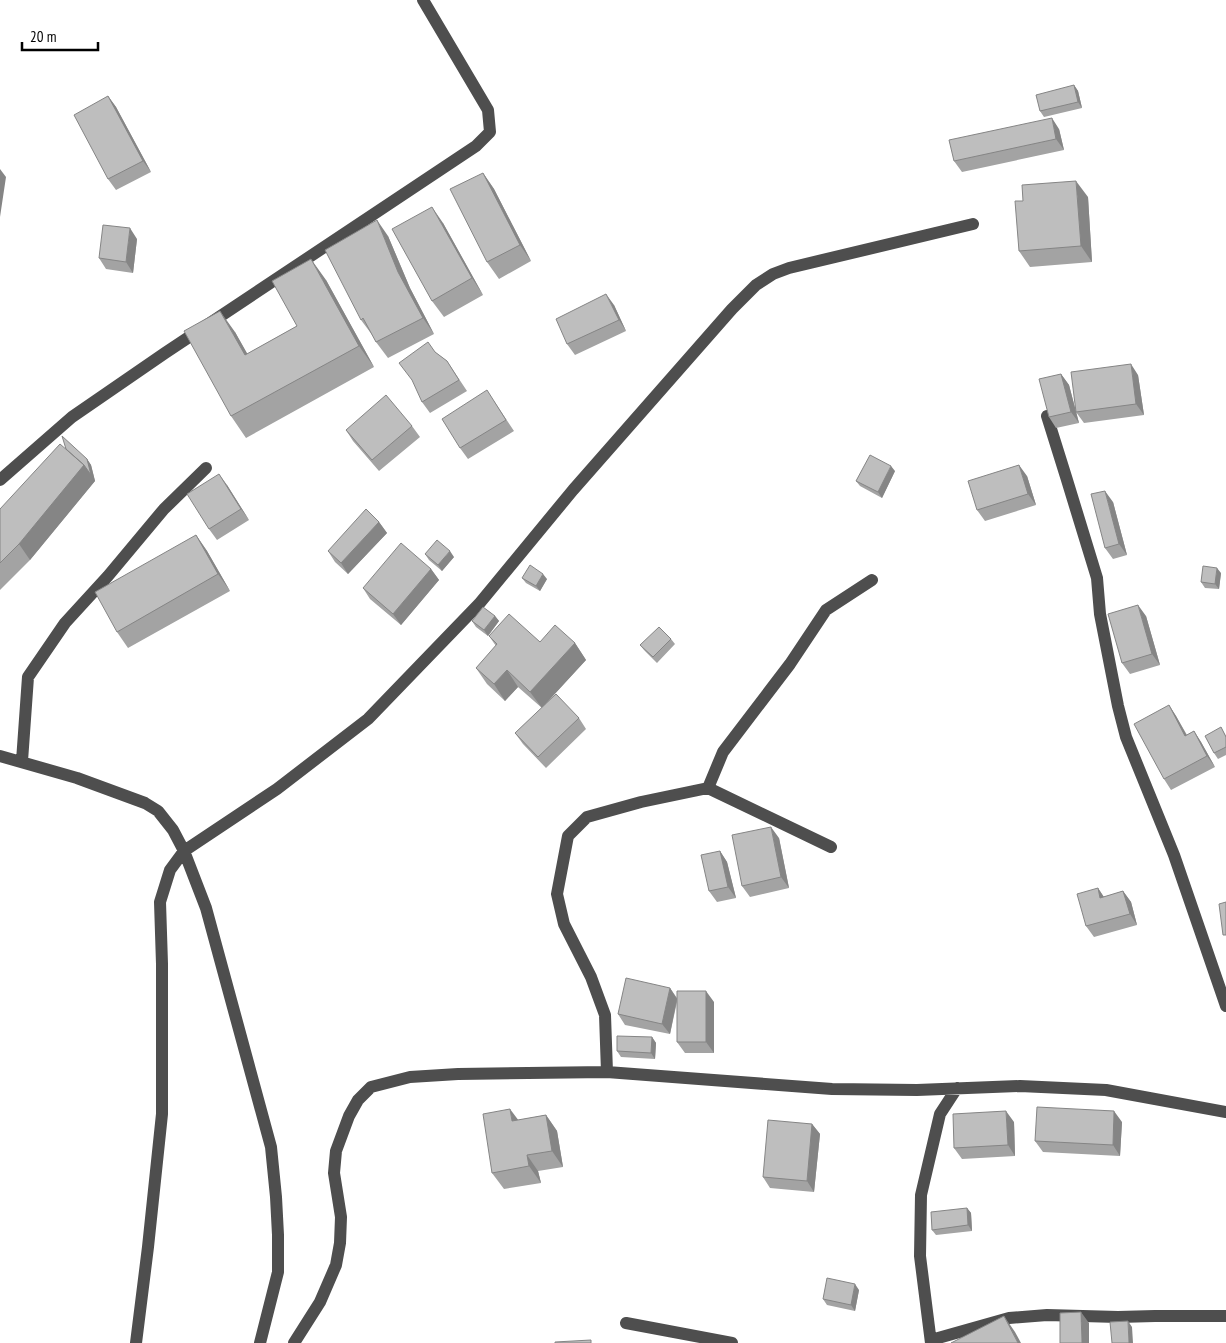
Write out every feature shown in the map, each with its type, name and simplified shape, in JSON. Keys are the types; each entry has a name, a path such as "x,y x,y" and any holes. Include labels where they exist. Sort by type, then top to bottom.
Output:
{"street":[{"path":"0,480 72,417 476,146 490,132 488,110 423,0"},
{"path":"136,1343 162,1114 160,902 170,870 184,851 277,789 368,719 479,604 573,490 726,316 756,285 773,274 790,268 973,224"},
{"path":"1047,416 1096,578 1100,614 1126,737 1174,855 1226,1006"},
{"path":"22,761 28,677 65,623 108,576 164,509 206,468"},
{"path":"708,788 723,752 790,664 826,610 872,580"},
{"path":"0,756 77,778 145,804 158,811 174,830 184,851 206,908 271,1147 276,1197 278,1272 260,1343"},
{"path":"606,1072 605,1015 591,978 564,924 557,894 568,836 587,818 641,802 708,788 831,847"},
{"path":"294,1343 320,1302 336,1265 340,1243 341,1217 334,1173 336,1151 349,1116 358,1100 371,1087 410,1077 458,1074 606,1072 832,1089 917,1090 1020,1086 1106,1090 1226,1112"},
{"path":"957,1088 940,1114 920,1195 920,1256 931,1342 1010,1318 1047,1315 1118,1317 1226,1316"},
{"path":"626,1323 732,1343"}],"building":[{"path":"1074,85 1078,102 1040,111 1036,95"},
{"path":"108,96 143,161 108,179 74,115"},
{"path":"1052,118 1056,139 954,161 949,140"},
{"path":"483,173 520,245 487,262 450,189"},
{"path":"1076,181 1081,246 1019,251 1015,201 1023,201 1022,185"},
{"path":"432,207 472,278 432,301 392,229"},
{"path":"377,220 398,272 423,318 376,342 363,318 361,320 325,250"},
{"path":"103,225 130,228 126,262 99,258"},
{"path":"311,259 359,346 231,416 184,331 220,311 245,355 297,326 272,281"},
{"path":"606,294 619,320 567,344 556,319"},
{"path":"428,342 435,352 447,361 459,380 422,402 412,380 399,363"},
{"path":"1131,364 1136,404 1076,412 1071,372"},
{"path":"1061,374 1071,412 1049,417 1039,379"},
{"path":"487,390 506,420 460,448 442,419"},
{"path":"386,395 412,426 372,460 346,430"},
{"path":"62,436 87,459 91,475 84,465 66,449"},
{"path":"60,444 84,465 19,544 0,563 0,509"},
{"path":"870,455 891,466 878,492 856,481"},
{"path":"1019,465 1028,494 977,510 968,481"},
{"path":"219,474 241,509 209,529 187,494"},
{"path":"1105,491 1119,544 1105,548 1091,494"},
{"path":"366,509 379,522 341,563 328,551"},
{"path":"196,535 218,574 117,632 95,592"},
{"path":"437,540 450,551 438,565 425,554"},
{"path":"401,543 431,569 393,614 363,588"},
{"path":"530,565 543,574 536,586 522,578"},
{"path":"1203,566 1217,568 1215,584 1201,582"},
{"path":"1138,605 1152,654 1122,663 1108,614"},
{"path":"483,607 495,616 484,630 472,621"},
{"path":"509,614 540,642 555,625 575,643 530,692 507,670 494,684 476,668 497,644 489,636"},
{"path":"659,627 671,639 653,657 640,645"},
{"path":"556,694 579,718 538,757 515,733"},
{"path":"1169,705 1185,736 1194,731 1207,756 1164,779 1134,724"},
{"path":"1221,727 1226,737 1226,747 1214,753 1205,736"},
{"path":"771,827 781,877 742,886 732,835"},
{"path":"720,851 728,887 709,891 701,855"},
{"path":"1098,888 1100,898 1123,891 1130,914 1086,926 1077,894"},
{"path":"1226,902 1226,935 1223,935 1219,904"},
{"path":"626,978 670,988 662,1024 618,1014"},
{"path":"677,991 706,991 706,1042 677,1042"},
{"path":"617,1036 652,1037 651,1053 617,1051"},
{"path":"1037,1107 1114,1111 1113,1145 1035,1141"},
{"path":"510,1109 512,1121 546,1115 552,1151 527,1155 529,1166 492,1173 483,1114"},
{"path":"1006,1111 1008,1145 954,1148 953,1114"},
{"path":"768,1120 812,1124 807,1181 763,1177"},
{"path":"967,1208 968,1225 932,1230 931,1212"},
{"path":"827,1278 855,1284 851,1305 823,1299"},
{"path":"1081,1312 1082,1343 1060,1343 1060,1313"},
{"path":"1004,1316 1018,1343 951,1343"},
{"path":"1128,1321 1129,1343 1112,1343 1110,1322"},
{"path":"591,1340 591,1343 555,1343 555,1342"}]}
